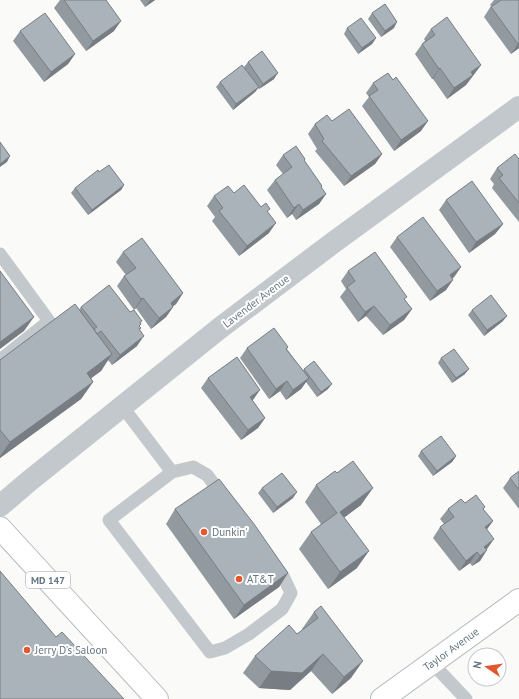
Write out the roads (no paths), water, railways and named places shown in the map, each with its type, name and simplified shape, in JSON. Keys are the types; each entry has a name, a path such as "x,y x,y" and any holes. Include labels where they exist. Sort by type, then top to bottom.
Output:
{"main road":[{"name":"MD 147","path":"0,528 157,699"},
{"name":"Taylor Avenue","path":"382,699 519,600"}],"street":[{"name":"Lavender Avenue","path":"0,506 220,328 334,242 519,107"}],"lane":[{"path":"0,254 50,321 0,360"},
{"path":"122,406 172,472"},
{"path":"193,467 206,475 284,578 291,592 282,609 249,634 225,648 210,652 109,520 172,472 193,467"},
{"path":"432,664 466,699"}],"place":[{"name":"Dunkin'","path":"204,532"},
{"name":"AT&T","path":"239,579"},
{"name":"Jerry D's Saloon","path":"27,650"}]}
